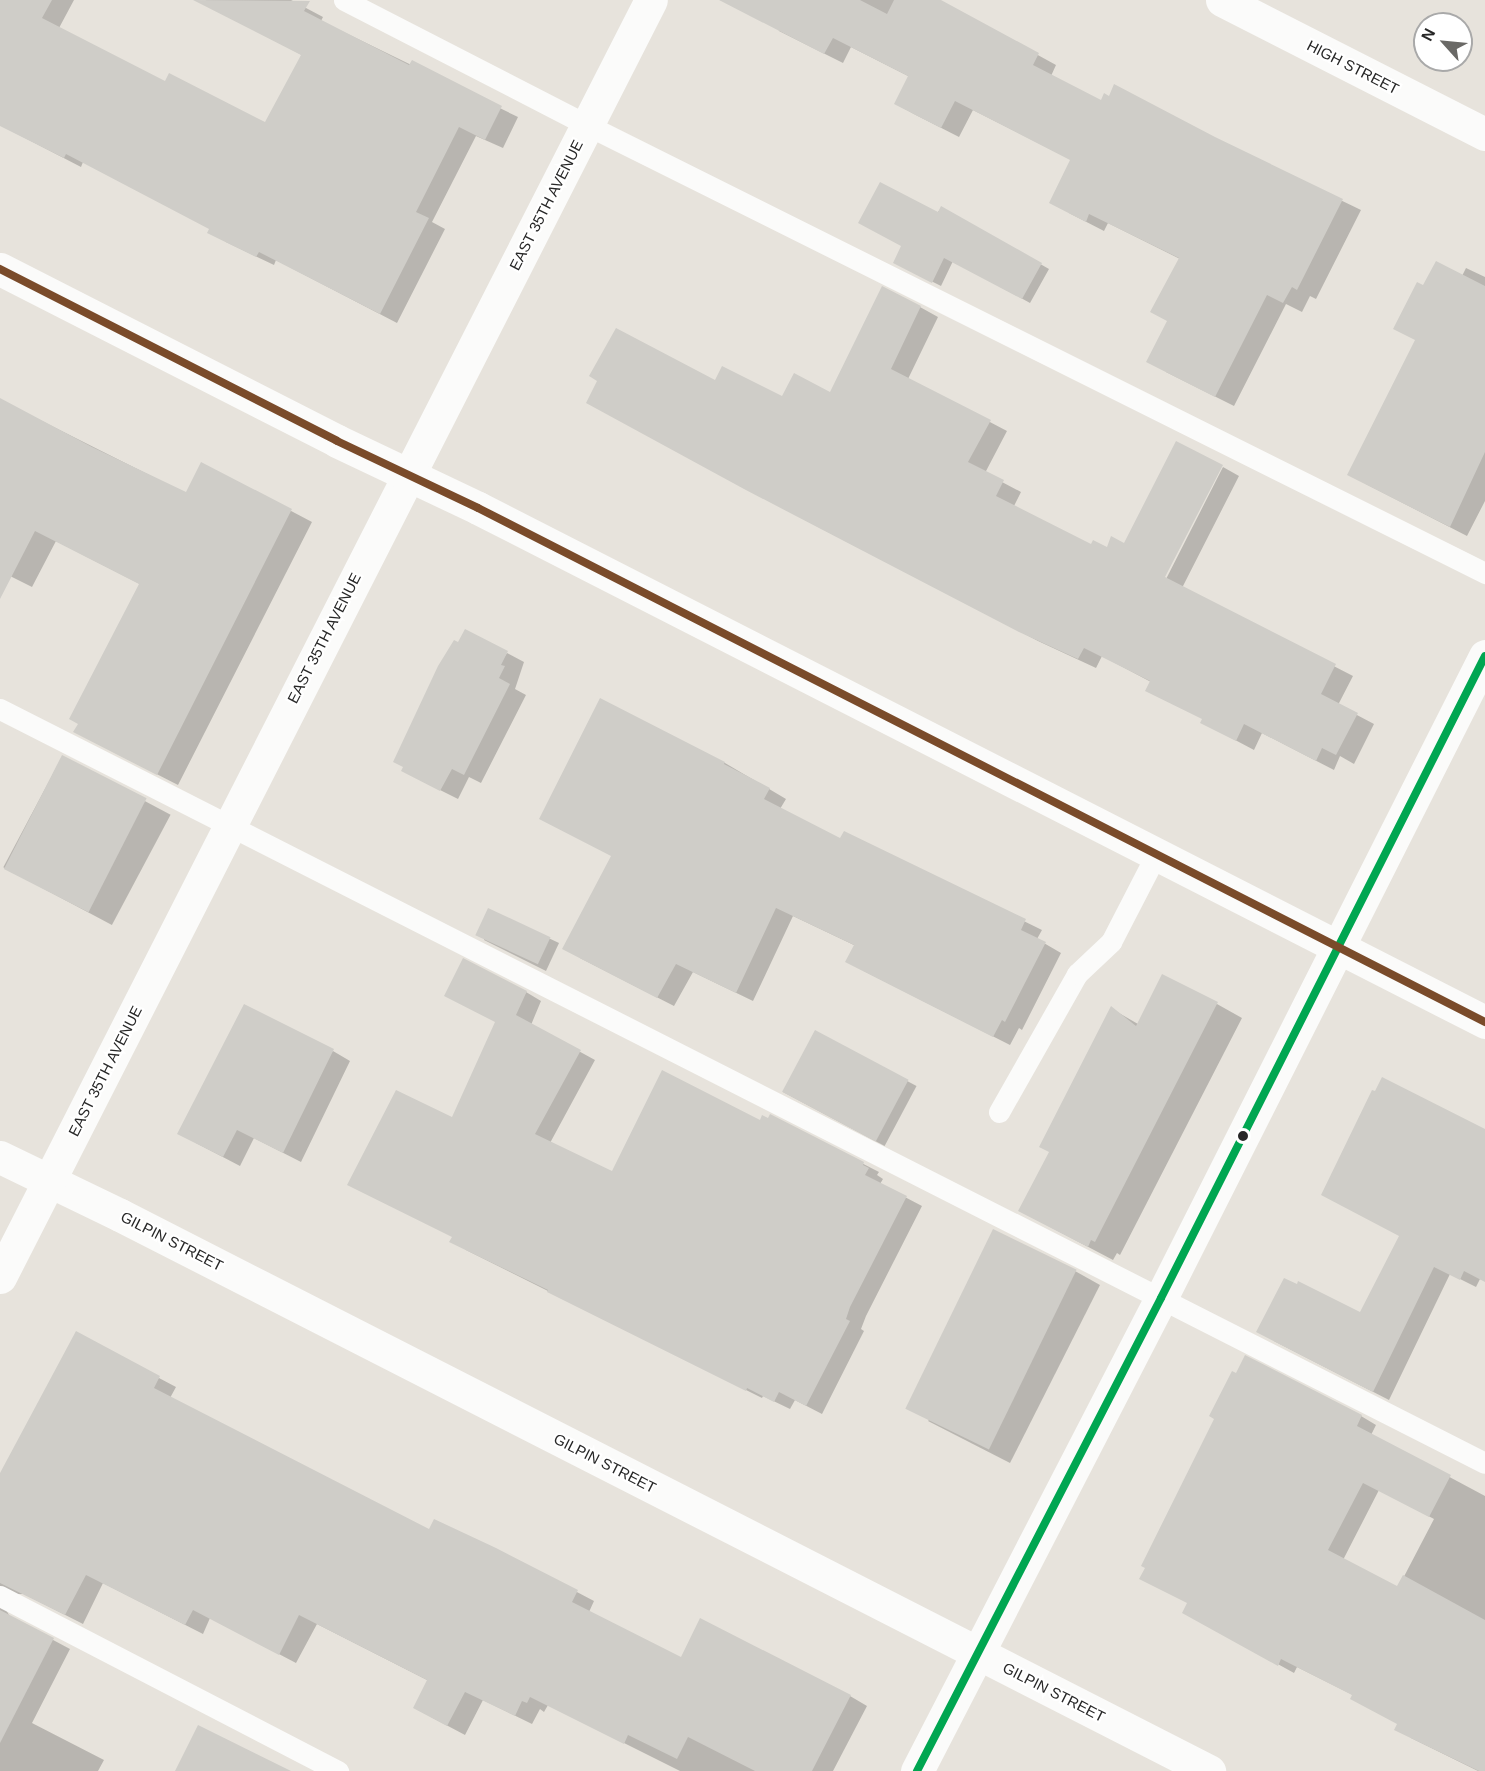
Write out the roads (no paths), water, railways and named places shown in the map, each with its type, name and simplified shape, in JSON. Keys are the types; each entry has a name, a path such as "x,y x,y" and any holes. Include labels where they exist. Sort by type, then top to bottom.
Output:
{"street":[{"name":"EAST 35TH AVENUE","path":"0,1277 651,0"},
{"name":"HIGH STREET","path":"1222,0 1485,134"},
{"path":"0,269 1485,1022"},
{"path":"917,1771 1161,1298 1336,947 1485,656"},
{"name":"GILPIN STREET","path":"0,1157 50,1180 1209,1771"}],"lane":[{"path":"344,0 587,125 1485,573"},
{"path":"0,709 1485,1463"},
{"path":"999,1112 1077,974 1111,942 1156,855"},
{"path":"0,1596 338,1771"}]}
